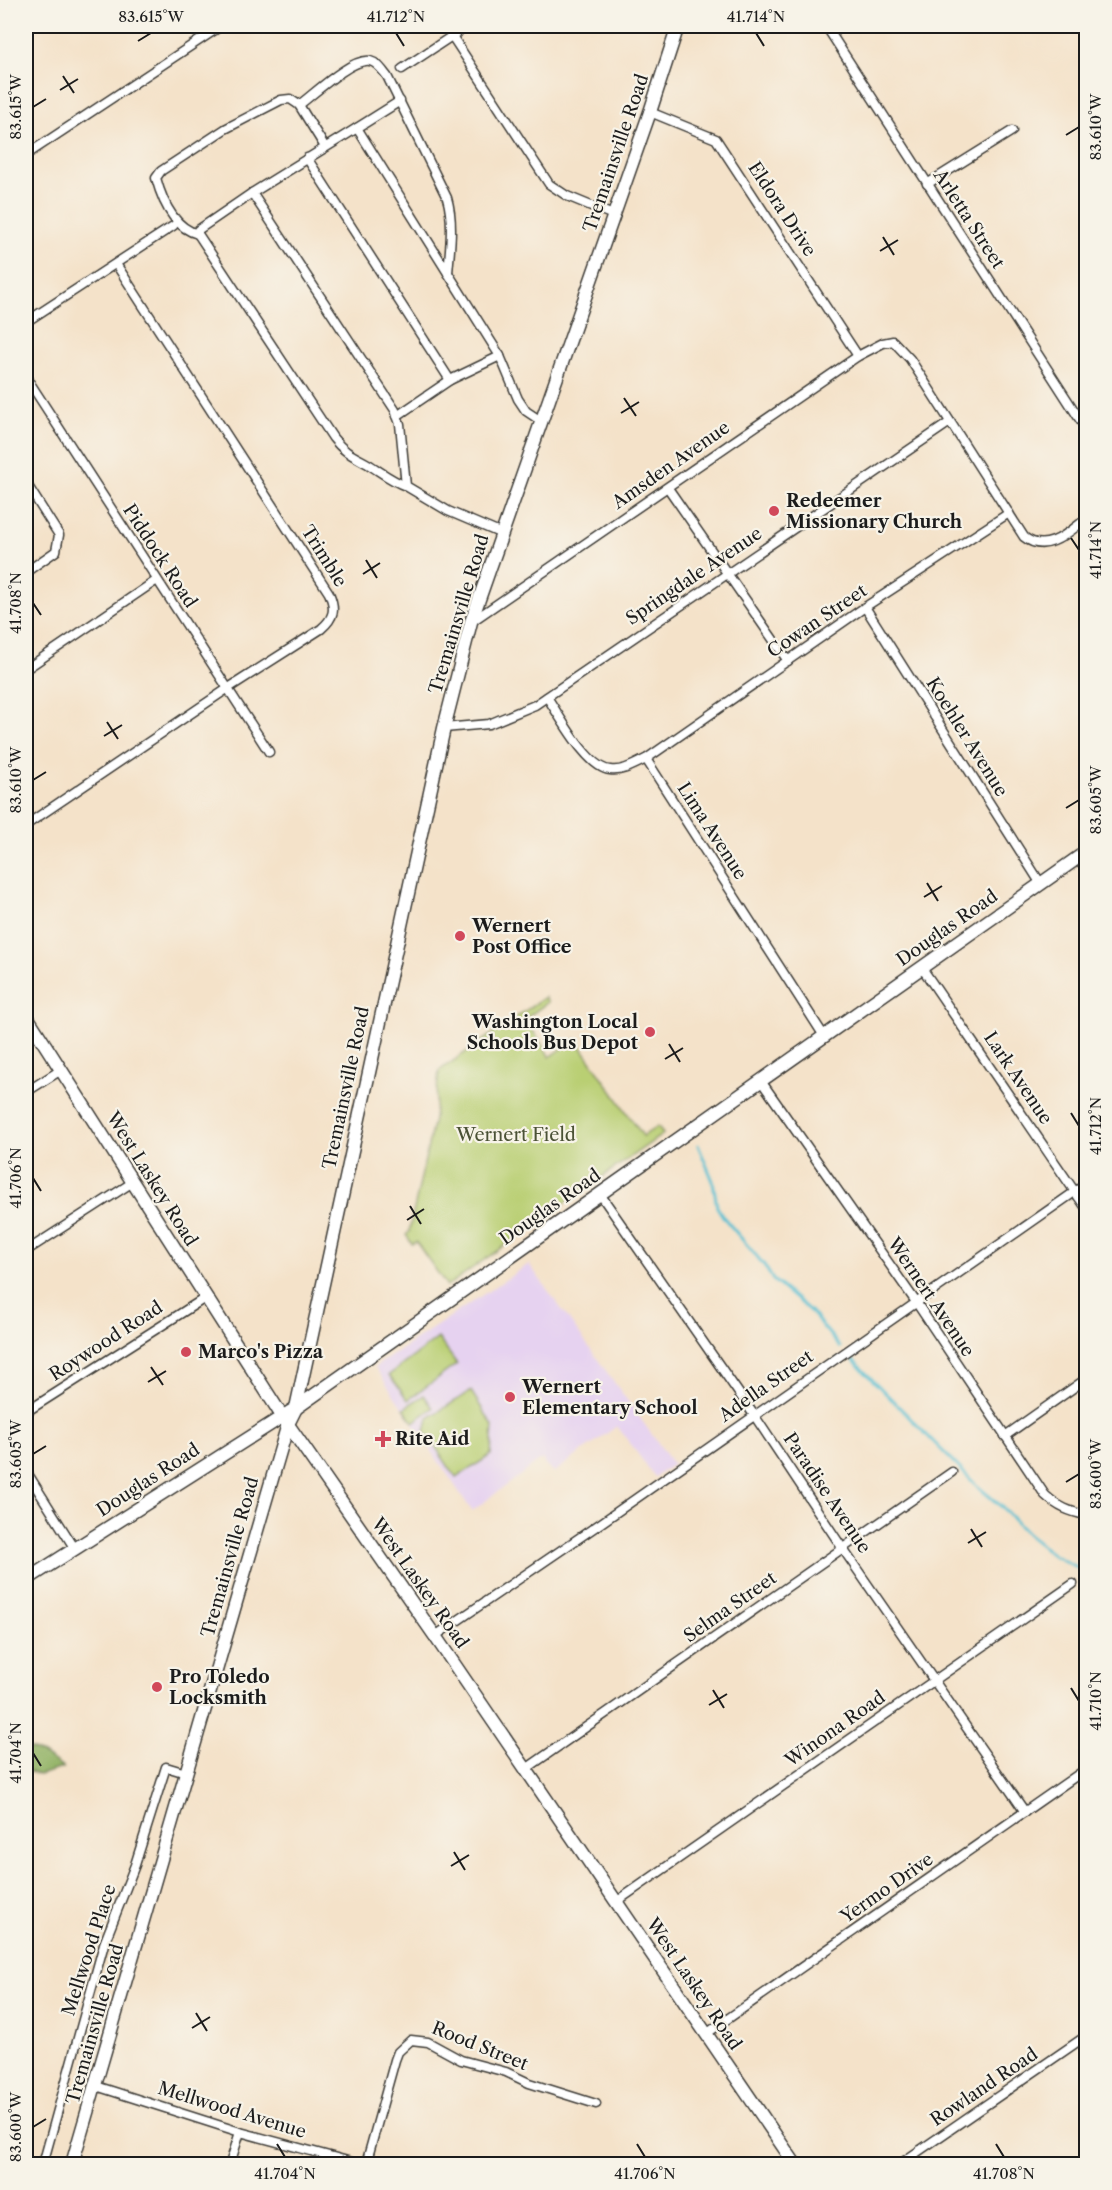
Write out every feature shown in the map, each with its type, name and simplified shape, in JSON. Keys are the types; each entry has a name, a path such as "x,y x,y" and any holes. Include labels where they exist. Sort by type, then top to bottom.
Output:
{"street":[{"path":"26,155 221,26"},
{"path":"402,69 467,26"},
{"name":"Tremainsville Road","path":"72,2164 186,1773 285,1420 296,1408 444,728 471,622 678,26"},
{"name":"Arletta Street","path":"826,26 1086,429"},
{"path":"452,36 549,184 567,196 613,215"},
{"path":"299,105 345,69 360,61 370,61 380,66 434,169 450,209 451,239 448,273"},
{"path":"325,147 299,105 291,99 281,100 225,129 161,171 156,178 160,192 176,219 186,231 198,234 333,438 351,456 368,464 392,481 406,486 448,511 502,534"},
{"path":"198,234 198,230 252,193 400,101"},
{"name":"Eldora Drive","path":"650,112 716,139 858,356"},
{"path":"357,129 500,356 518,399 526,411 541,421"},
{"path":"927,184 1012,131"},
{"path":"307,158 450,380"},
{"path":"252,193 327,304 397,416 400,424 406,486"},
{"path":"26,322 173,226"},
{"name":"Trimble","path":"26,825 227,689 321,629 330,622 333,615 334,604 329,593 116,264"},
{"name":"Amsden Avenue","path":"471,622 858,356 883,343 893,341 910,358 950,422"},
{"path":"397,416 450,380 500,356"},
{"name":"Piddock Road","path":"26,377 269,752"},
{"path":"950,422 1024,537 1038,544 1056,540 1086,519"},
{"name":"Springdale Avenue","path":"444,728 489,724 535,705 950,422"},
{"path":"26,483 59,535 56,551 26,572"},
{"path":"669,488 788,661"},
{"name":"Cowan Street","path":"646,759 866,607 1008,513"},
{"path":"26,669 157,580"},
{"name":"Koehler Avenue","path":"866,607 1041,884"},
{"path":"547,697 587,756 598,766 610,771 629,767 646,759"},
{"name":"Lima Avenue","path":"646,759 824,1036"},
{"name":"Douglas Road","path":"296,1408 1085,855"},
{"name":"Lark Avenue","path":"922,968 1086,1208"},
{"name":"West Laskey Road","path":"26,1015 285,1420 795,2164"},
{"path":"26,1092 61,1070"},
{"name":"Wernert Avenue","path":"761,1081 916,1302 1045,1495 1069,1512 1086,1515"},
{"path":"26,1251 134,1182"},
{"name":"Adella Street","path":"435,1636 601,1523 1086,1184"},
{"name":"Paradise Avenue","path":"600,1194 1025,1812"},
{"name":"Roywood Road","path":"26,1412 205,1298"},
{"path":"1005,1436 1086,1379"},
{"name":"Douglas Road","path":"26,1580 285,1420"},
{"path":"26,1471 75,1549"},
{"name":"Selma Street","path":"526,1769 952,1472"},
{"name":"Winona Road","path":"616,1902 1073,1584"},
{"name":"Mellwood Place","path":"43,2164 104,1944 135,1865 166,1767 186,1773"},
{"name":"Yermo Drive","path":"706,2034 1086,1768"},
{"name":"Rowland Road","path":"900,2164 1086,2036"},
{"name":"Rood Street","path":"366,2164 395,2060 398,2052 411,2040 428,2042 461,2060 506,2072 529,2083 596,2104"},
{"name":"Mellwood Avenue","path":"96,2086 240,2132 359,2164"},
{"path":"230,2164 240,2132"}],"shaded area":[{"name":"Wernert Elementary School","path":"529,1264 673,1464 655,1477 617,1426 553,1473 542,1459 472,1511 375,1367"}],"green space":[{"name":"Wernert Field","path":"545,997 548,1002 525,1019 550,1057 576,1039 643,1136 658,1126 663,1134 447,1286 416,1242 412,1244 406,1235 409,1232 434,1119 439,1071"},
{"path":"438,1338 457,1364 408,1400 389,1375"},
{"path":"471,1391 493,1426 491,1455 456,1478 425,1431 428,1418"},
{"path":"424,1395 433,1408 413,1422 404,1408"},
{"path":"26,1747 43,1754 63,1768 39,1775 26,1771"}],"waterway":[{"path":"698,1145 713,1181 717,1207 724,1218 764,1265 773,1280 810,1311 840,1347"},
{"path":"851,1358 1027,1534 1053,1555 1086,1572"}],"place":[{"name":"Redeemer Missionary Church","path":"774,511"},
{"name":"Wernert Post Office","path":"460,936"},
{"name":"Washington Local Schools Bus Depot","path":"650,1032"},
{"name":"Marco's Pizza","path":"186,1352"},
{"name":"Wernert Elementary School","path":"510,1397"},
{"name":"Rite Aid","path":"383,1439"},
{"name":"Pro Toledo Locksmith","path":"157,1687"}]}
